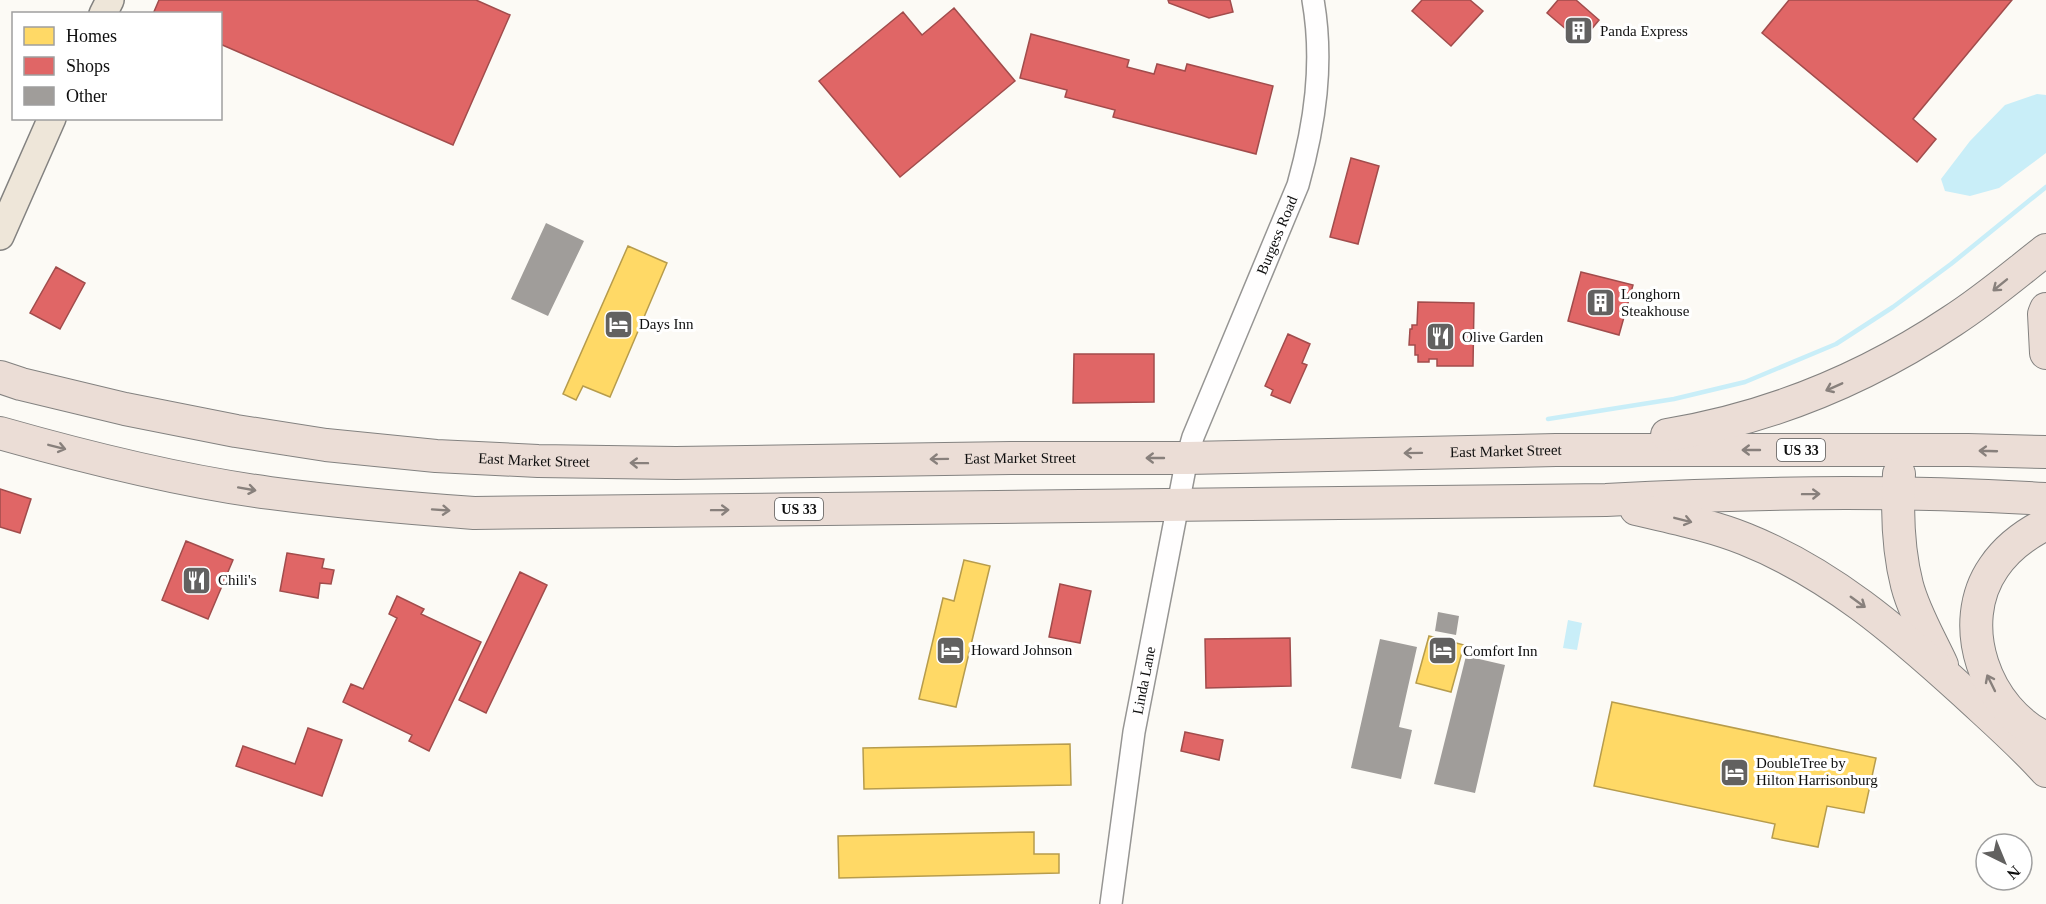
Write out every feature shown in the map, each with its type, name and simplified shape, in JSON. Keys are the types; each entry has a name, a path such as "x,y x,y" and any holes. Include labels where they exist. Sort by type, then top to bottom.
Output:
{"highway":[{"path":"1556,450 1708,428 1752,417 1815,395 1883,363 1928,337 1979,302 2046,249"},
{"path":"2046,309 2044,314 2046,353"},
{"name":"East Market Street","path":"0,377 125,409 236,431 326,445 436,456 538,461 676,463 1187,458 1556,450 2046,452"},
{"name":"US 33","path":"0,433 155,472 270,493 474,513 1606,501 1681,496 1898,495 2046,499"},
{"path":"1900,450 1899,532 1907,585 1947,677"},
{"path":"680,510 690,492 700,482 731,477 764,477 788,462"},
{"path":"560,512 652,495 664,488 676,463"},
{"path":"1606,501 1726,532 1798,564 1831,583 1862,605 1947,677 2016,740 2046,771"},
{"path":"2046,524 2013,545 1993,568 1983,588 1977,612 1977,634 1981,661 1994,690 2023,725 2046,738"}],"main road":[{"path":"0,236 51,120"}],"street":[{"name":"Burgess Road","path":"1187,458 1193,436 1298,185 1308,148 1317,87 1318,57 1313,0"},
{"name":"Linda Lane","path":"1111,904 1134,732 1187,458"}],"water":[{"path":"2037,94 2046,95 2046,153 1999,188 1970,196 1945,191 1941,179 1970,141 2005,105"},
{"path":"1568,620 1582,623 1577,650 1563,648"}],"building: Homes":[{"name":"Days Inn","path":"628,246 667,263 610,397 583,386 576,400 563,394"},
{"name":"Howard Johnson","path":"964,560 990,566 956,707 919,699 943,598 954,601"},
{"path":"1429,636 1464,645 1451,692 1416,683"},
{"name":"DoubleTree by Hilton Harrisonburg","path":"1612,702 1876,758 1864,813 1827,806 1818,847 1772,838 1775,824 1594,786"},
{"path":"1070,744 1071,785 864,789 863,748"},
{"path":"1034,832 1034,854 1059,854 1059,873 839,878 838,836"}],"building: Shops":[{"path":"159,0 476,0 510,15 453,145 222,45 222,12 154,12"},
{"path":"1168,0 1230,0 1233,12 1209,18 1169,3"},
{"path":"1422,0 1470,0 1483,11 1451,46 1412,11"},
{"name":"Panda Express","path":"1558,0 1576,0 1599,20 1581,42 1547,13"},
{"path":"1789,0 2012,0 1913,119 1936,139 1917,162 1762,33"},
{"path":"954,8 1015,81 900,177 819,81 903,12 922,35"},
{"path":"1031,34 1129,60 1127,67 1154,74 1157,64 1185,71 1187,64 1273,86 1256,154 1113,117 1115,110 1065,97 1067,90 1020,78"},
{"path":"1351,158 1379,166 1358,244 1330,237"},
{"path":"56,267 85,283 60,329 30,313"},
{"name":"Longhorn Steakhouse","path":"1581,272 1633,285 1619,335 1568,321"},
{"name":"Olive Garden","path":"1418,302 1474,303 1473,366 1437,366 1437,359 1418,362 1415,345 1409,345 1410,329 1412,325 1417,325"},
{"path":"1288,334 1310,344 1302,363 1307,365 1290,403 1271,395 1273,390 1265,386"},
{"path":"1074,354 1154,354 1154,402 1073,403"},
{"path":"0,489 31,499 20,533 0,527"},
{"name":"Chili's","path":"186,541 233,560 208,619 162,600"},
{"path":"287,553 324,559 322,568 334,570 331,584 320,583 318,598 280,591"},
{"path":"520,572 547,585 486,713 459,700"},
{"path":"1060,584 1091,591 1080,643 1049,637"},
{"path":"397,596 424,609 421,614 481,642 429,751 409,741 412,735 343,702 351,684 363,689 397,618 389,614"},
{"path":"1290,638 1291,686 1206,688 1205,639"},
{"path":"308,728 342,740 322,796 236,766 243,746 295,764"},
{"path":"1185,732 1223,740 1219,760 1181,751"}],"building: Other":[{"path":"546,223 584,241 548,316 511,299"},
{"path":"1438,612 1459,616 1456,635 1435,631"},
{"path":"1380,639 1417,647 1399,727 1412,730 1401,779 1351,768"},
{"path":"1466,656 1505,665 1475,793 1434,784"}],"waterway":[{"path":"1548,419 1674,399 1745,382 1836,344 1893,307 1951,264 2046,187"}],"place":[{"name":"Panda Express","path":"1579,31"},
{"name":"Longhorn Steakhouse","path":"1600,303"},
{"name":"Days Inn","path":"618,324"},
{"name":"Olive Garden","path":"1441,337"},
{"name":"Chili's","path":"197,580"},
{"name":"Howard Johnson","path":"950,650"},
{"name":"Comfort Inn","path":"1442,651"},
{"name":"DoubleTree by Hilton Harrisonburg","path":"1735,772"}]}
